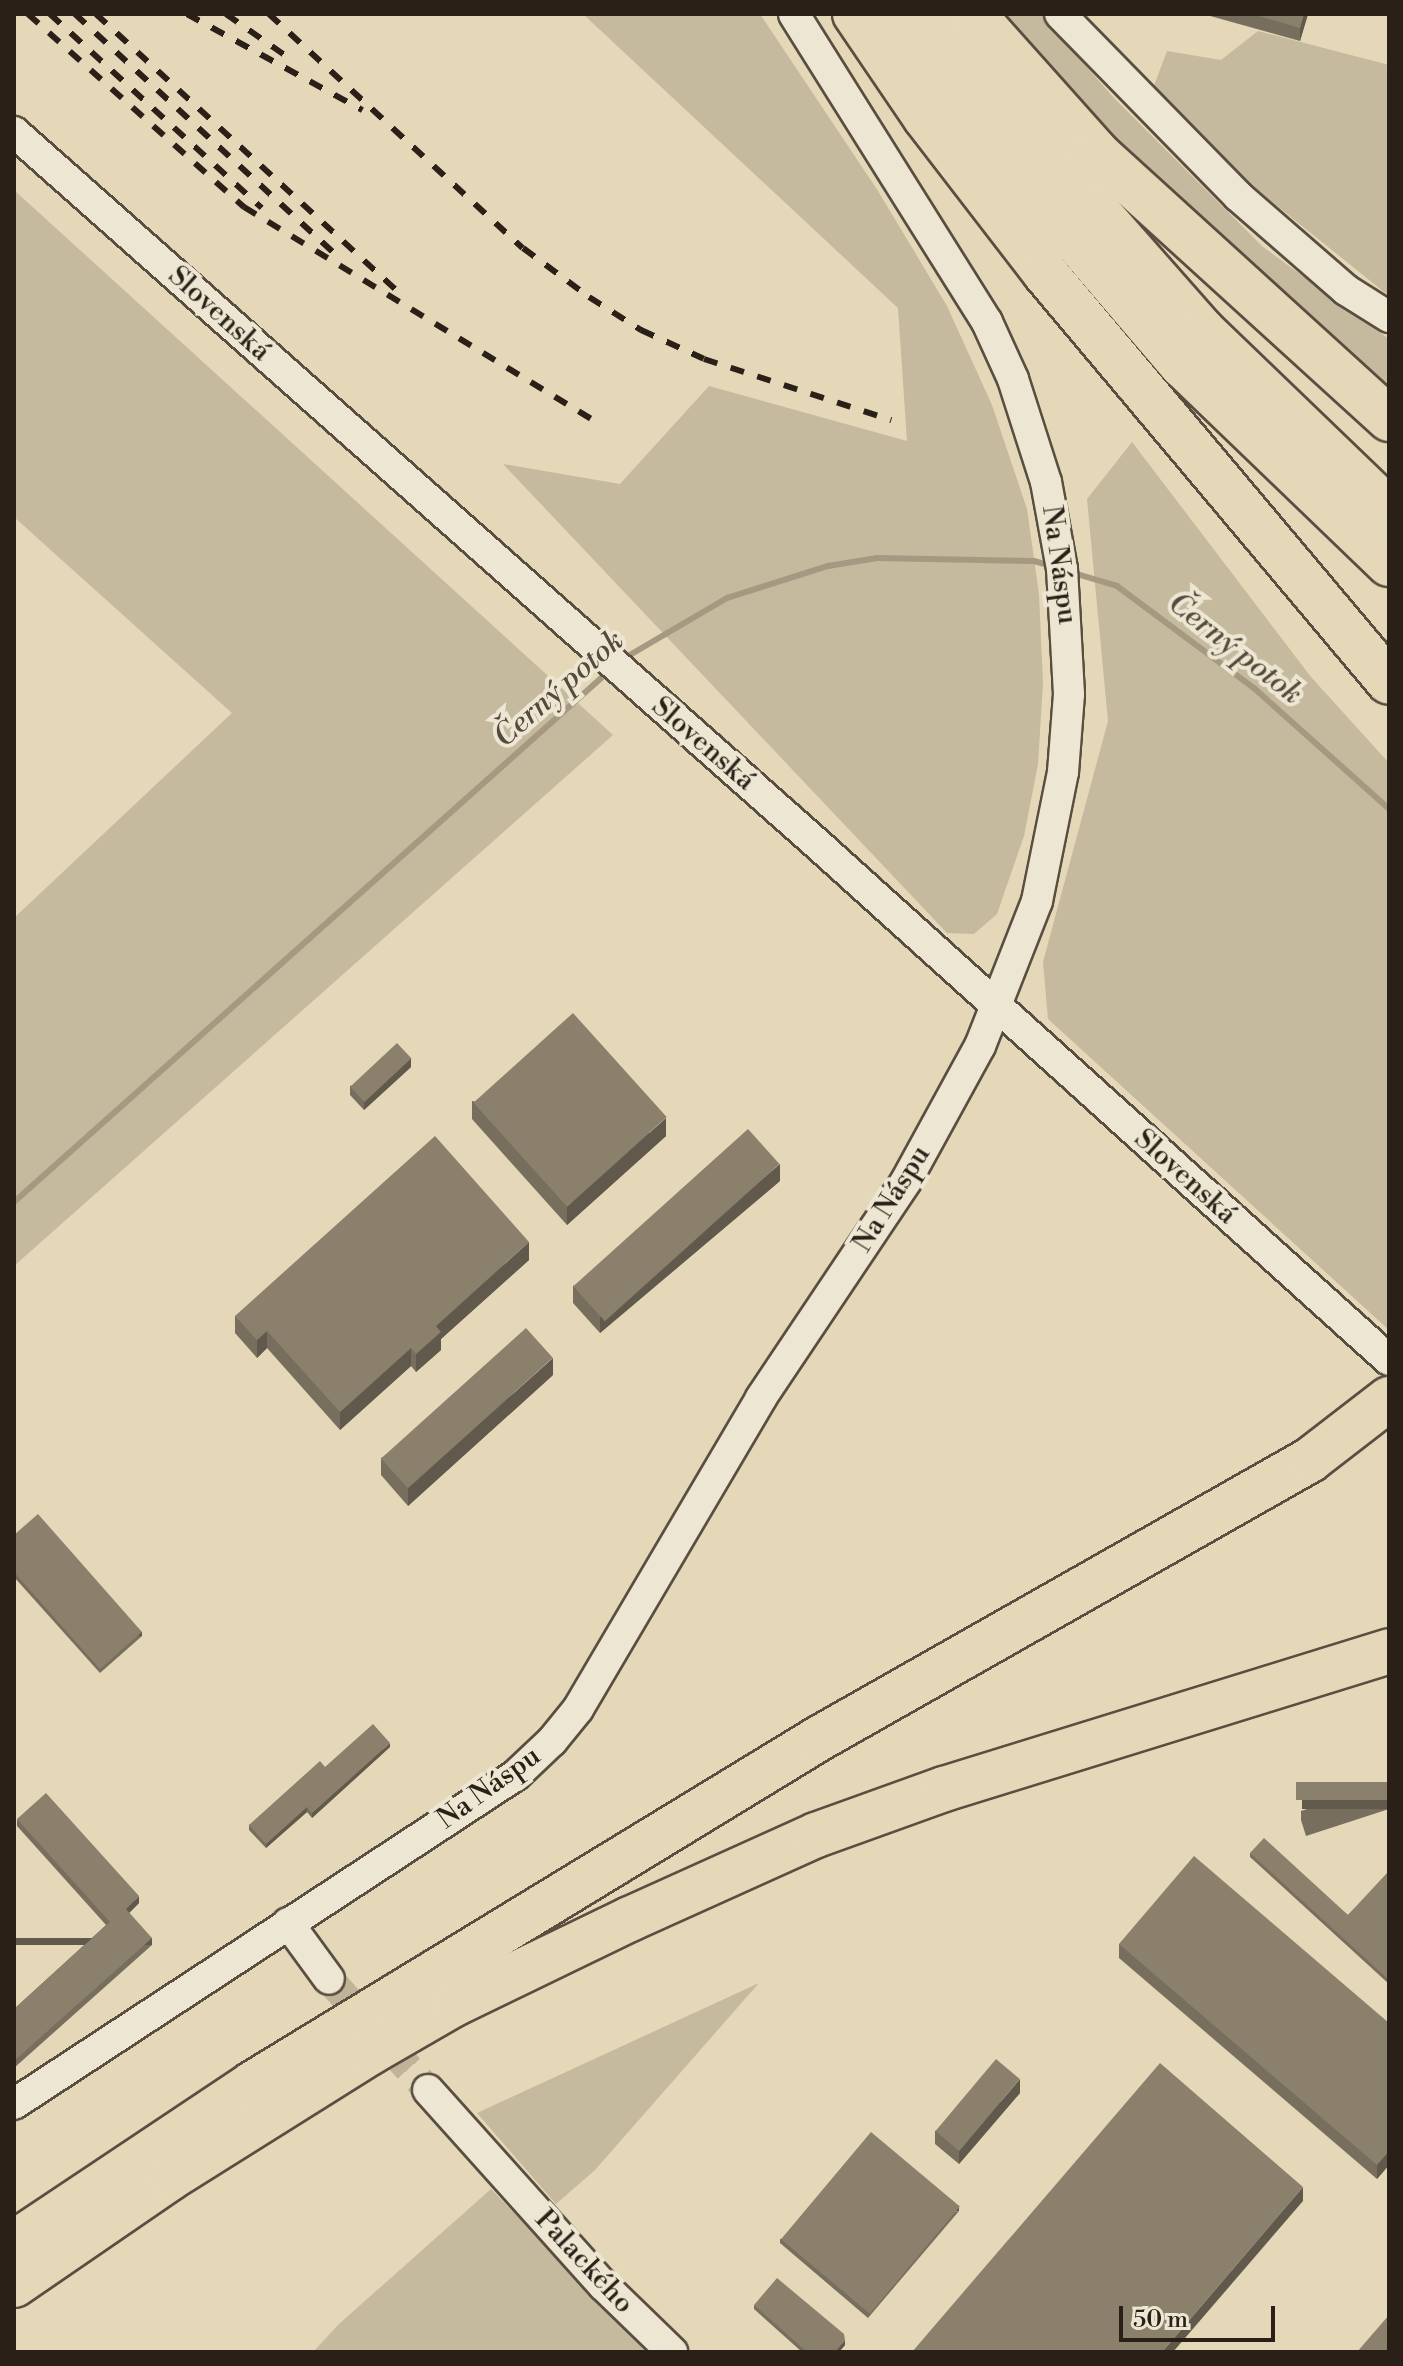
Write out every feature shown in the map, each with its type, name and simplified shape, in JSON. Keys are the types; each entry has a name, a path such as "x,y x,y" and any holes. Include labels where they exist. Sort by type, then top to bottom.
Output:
{"highway":[{"path":"855,14 925,117 1045,273 1381,672"},
{"path":"892,14 970,118 1182,365 1389,564"},
{"path":"939,14 979,70 1202,330 1389,510"},
{"path":"973,14 1098,154 1389,419"},
{"path":"14,2243 252,2084 791,1755 1275,1481 1344,1436 1389,1399"},
{"path":"14,2285 170,2178 371,2052 454,2004 644,1912 816,1835 919,1798 1389,1651"}],"street":[{"name":"Na Náspu","path":"14,2104 516,1775 566,1725 761,1398 906,1181 996,1007 1037,901 1057,814 1067,732 1069,638 1054,517 1027,418 987,322 794,14"},
{"path":"1060,14 1257,214 1346,290 1389,317"},
{"name":"Slovenská","path":"14,132 1389,1360"},
{"path":"288,1923 329,1979"},
{"name":"Palackého","path":"428,2090 604,2286 672,2352"}],"shaded area":[{"path":"583,14 760,14 878,191 947,306 992,405 1027,509 1039,594 1043,683 1038,764 1024,836 997,914 974,934 947,933 503,464 620,484 709,386 907,441 898,308"},
{"path":"998,14 1040,14 1114,98 1263,247 1389,339 1389,399 1082,114"},
{"path":"1258,31 1389,65 1389,296 1245,180 1152,91 1167,51 1221,60"},
{"path":"14,190 613,735 14,1266 14,918 232,713 14,517"},
{"path":"1132,442 1311,677 1389,763 1389,1330 1048,1019 1043,962 1108,721 1087,499"},
{"path":"759,1983 595,2170 556,2204 477,2113"},
{"path":"491,2189 650,2352 313,2352 339,2324"}],"building":[{"path":"1252,14 1304,14 1300,28"},
{"path":"573,1013 667,1117 567,1207 473,1103"},
{"path":"397,1043 411,1058 365,1102 350,1087"},
{"path":"748,1129 779,1164 605,1321 573,1286"},
{"path":"435,1136 529,1242 436,1326 441,1332 416,1354 411,1348 340,1412 267,1331 257,1340 235,1316"},
{"path":"526,1328 553,1358 408,1488 381,1458"},
{"path":"38,1514 142,1632 100,1669 14,1572 14,1535"},
{"path":"373,1724 390,1743 312,1813 307,1807 266,1844 249,1825 320,1761 325,1767"},
{"path":"1296,1782 1389,1782 1389,1800 1296,1800"},
{"path":"46,1793 139,1896 126,1909 152,1938 14,2061 14,2009 110,1922 17,1819"},
{"path":"1264,1838 1348,1915 1389,1874 1389,1980 1250,1853"},
{"path":"1194,1856 1389,2023 1389,2151 1377,2165 1119,1944"},
{"path":"996,2059 1020,2079 959,2151 936,2131"},
{"path":"1160,2063 1303,2187 1162,2352 912,2352"},
{"path":"871,2132 960,2207 870,2314 781,2239"},
{"path":"777,2278 844,2334 845,2340 835,2352 807,2352 754,2305"},
{"path":"1389,2315 1389,2352 1357,2352"}],"waterway":[{"name":"Černý potok","path":"623,659 727,598 828,566 877,558 1034,561 1052,566"},
{"name":"Černý potok","path":"1070,572 1117,586 1255,689 1389,809"},
{"name":"Černý potok","path":"14,1202 608,672"}],"tunnel":[{"path":"329,1979 428,2090"}],"railway":[{"path":"28,14 244,207 594,421"},
{"path":"50,14 262,208"},
{"path":"75,14 334,253"},
{"path":"96,14 399,293"},
{"path":"187,14 362,110"},
{"path":"226,14 286,56"},
{"path":"269,14 523,248 589,297 641,330 704,359 891,420"}]}
